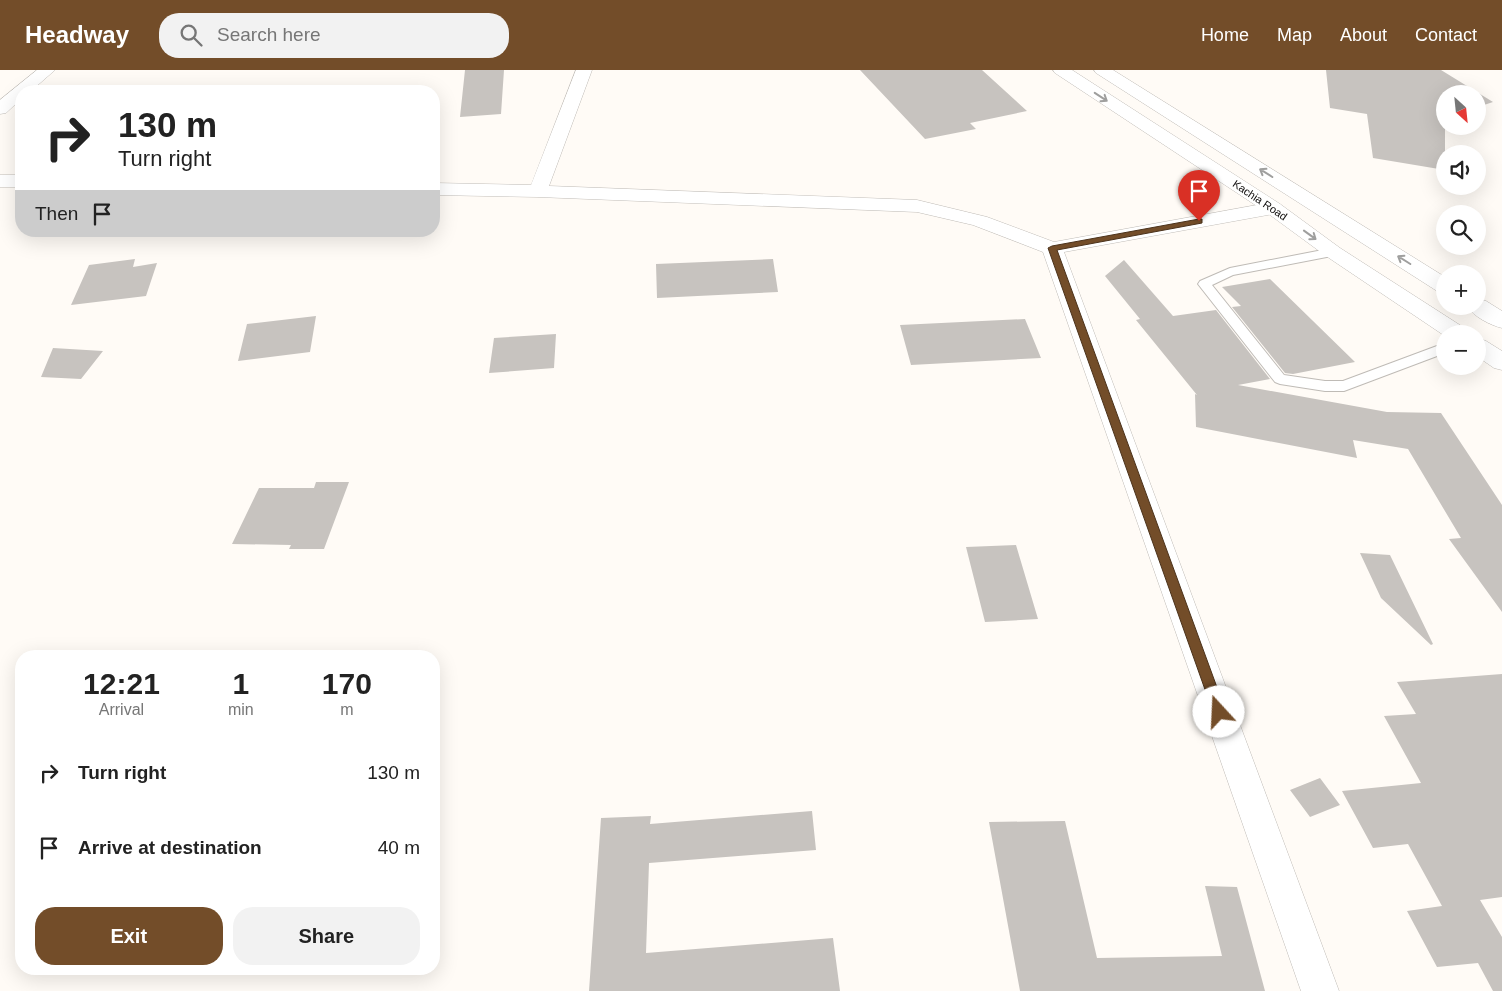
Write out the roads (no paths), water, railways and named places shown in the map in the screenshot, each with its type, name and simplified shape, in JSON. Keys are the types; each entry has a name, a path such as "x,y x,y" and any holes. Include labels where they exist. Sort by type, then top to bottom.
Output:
{"street":[{"path":"28,85 47,70"},
{"path":"538,191 584,70"},
{"name":"Kachia Road","path":"1060,70 1273,208 1333,252 1444,325"},
{"name":"Kachia Road","path":"1102,70 1436,280"},
{"path":"0,109 15,96"},
{"path":"0,180 15,181"},
{"path":"440,189 538,191 917,206 980,221 1052,248 1273,208"},
{"path":"1052,248 1320,991"},
{"path":"1486,311 1502,321"},
{"path":"1486,351 1502,362"}],"lane":[{"path":"1333,252 1230,272 1204,284 1280,379 1325,386 1344,386 1436,351"}]}
